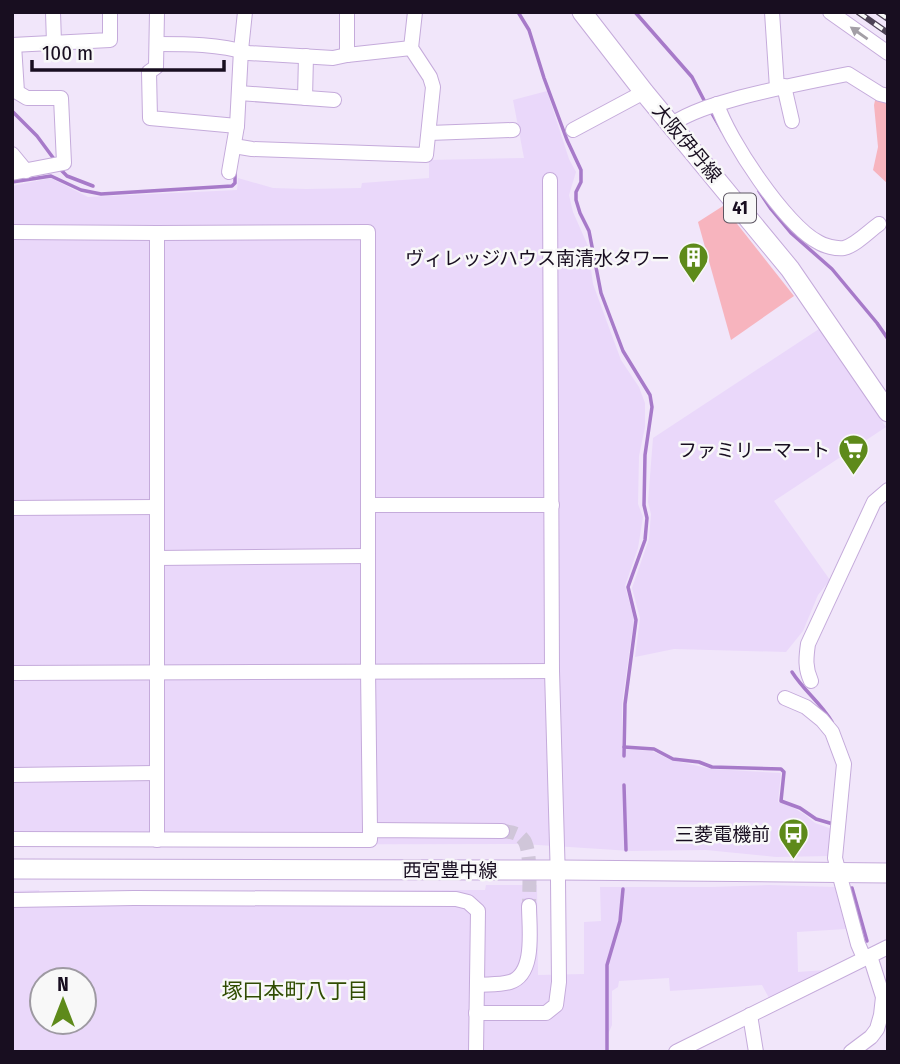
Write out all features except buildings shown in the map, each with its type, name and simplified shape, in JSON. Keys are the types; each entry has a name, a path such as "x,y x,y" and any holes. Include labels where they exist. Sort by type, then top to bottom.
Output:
{"main road":[{"name":"大阪伊丹線","path":"582,12 644,92 790,269 888,412"},
{"name":"西宮豊中線","path":"12,869 888,873"}],"street":[{"path":"53,12 54,43"},
{"path":"12,154 19,172 64,163 61,97 27,98 17,92 13,45 110,40 110,12"},
{"path":"157,12 156,67 149,72 150,118 237,126"},
{"path":"229,172 238,147 245,12"},
{"path":"347,12 347,55"},
{"path":"238,147 426,155 433,87 430,77 411,48 415,12"},
{"path":"772,12 780,87 792,121"},
{"path":"830,12 888,53"},
{"path":"157,44 200,45 244,52 332,58 411,48"},
{"path":"305,98 306,56"},
{"path":"671,124 685,115 717,104 780,87 848,74 880,94 888,96"},
{"path":"573,130 644,92"},
{"path":"242,93 334,100"},
{"path":"717,104 750,167 790,220 817,242 846,248 879,224"},
{"path":"429,133 513,130"},
{"path":"477,1013 547,1013 556,1005 559,982 552,671 550,180"},
{"path":"12,232 368,232 370,840 12,839"},
{"path":"157,233 157,840"},
{"path":"811,681 805,661 808,644 874,502 888,490"},
{"path":"368,505 552,505"},
{"path":"12,508 157,507"},
{"path":"157,558 368,556"},
{"path":"12,673 552,671"},
{"path":"785,698 806,707 822,720 832,732 844,764 835,858 858,944 867,957 883,997 877,1029 851,1052"},
{"path":"12,775 156,773"},
{"path":"370,830 502,831"},
{"path":"12,900 456,899 468,902 478,911 476,1052"},
{"path":"477,985 512,982 521,976 529,952 529,906"},
{"path":"676,1052 888,947"},
{"path":"750,1015 756,1052"}],"shaded area":[{"path":"547,91 569,159 576,172 569,195 573,212 588,246 593,284 621,360 639,387 645,403 645,427 639,456 638,504 643,517 638,548 625,586 634,619 622,704 622,749 652,751 671,760 712,769 781,773 778,802 787,804 815,823 832,829 830,856 776,857 706,850 631,851 523,844 12,845 12,186 51,178 88,197 237,190 238,178 273,188 306,189 361,188 362,183 429,178 429,160 524,158 513,100"},
{"path":"876,96 888,99 888,184 873,170 878,147 874,105"},
{"path":"723,206 794,296 731,340 698,222"},
{"path":"819,329 886,427 774,501 830,580 818,595 803,631 786,652 674,649 635,657 640,618 632,588 649,539 651,514 648,502 653,438"},
{"path":"486,885 537,885 538,975 584,974 584,922 601,921 600,887 835,887 846,929 797,932 798,972 825,970 769,998 762,985 670,991 669,978 619,981 618,987 612,991 612,1025 606,1039 605,1052 12,1052 12,891 485,890"}],"waterway":[{"path":"518,12 529,30 567,140 581,170 576,200 589,231 601,293 623,351 650,395 652,407 645,455 645,540 628,587 636,620 625,704 624,756"},
{"path":"635,12 692,77 706,104"},
{"path":"710,110 722,131"},
{"path":"12,111 37,136 54,159"},
{"path":"60,169 67,176 93,186"},
{"path":"12,182 51,176 81,190 101,194 232,186 235,183 235,171"},
{"path":"759,191 791,233 832,269 888,339"},
{"path":"792,672 832,722"},
{"path":"624,747 654,749 673,759 699,762 712,767 781,769 784,772 781,801 800,808 816,819 833,824"},
{"path":"624,785 626,850"},
{"path":"852,888 867,941"},
{"path":"607,1052 607,965 620,921 623,889"}],"tunnel":[{"path":"502,831 518,835 526,844 529,906"}],"railway":[{"path":"858,12 888,33"},
{"path":"878,12 888,19"}],"place":[{"name":"ヴィレッジハウス南清水タワー","path":"693,285"},
{"name":"ファミリーマート","path":"853,477"},
{"name":"三菱電機前","path":"793,861"}],"district":[{"name":"塚口本町八丁目","path":"295,991"}]}
